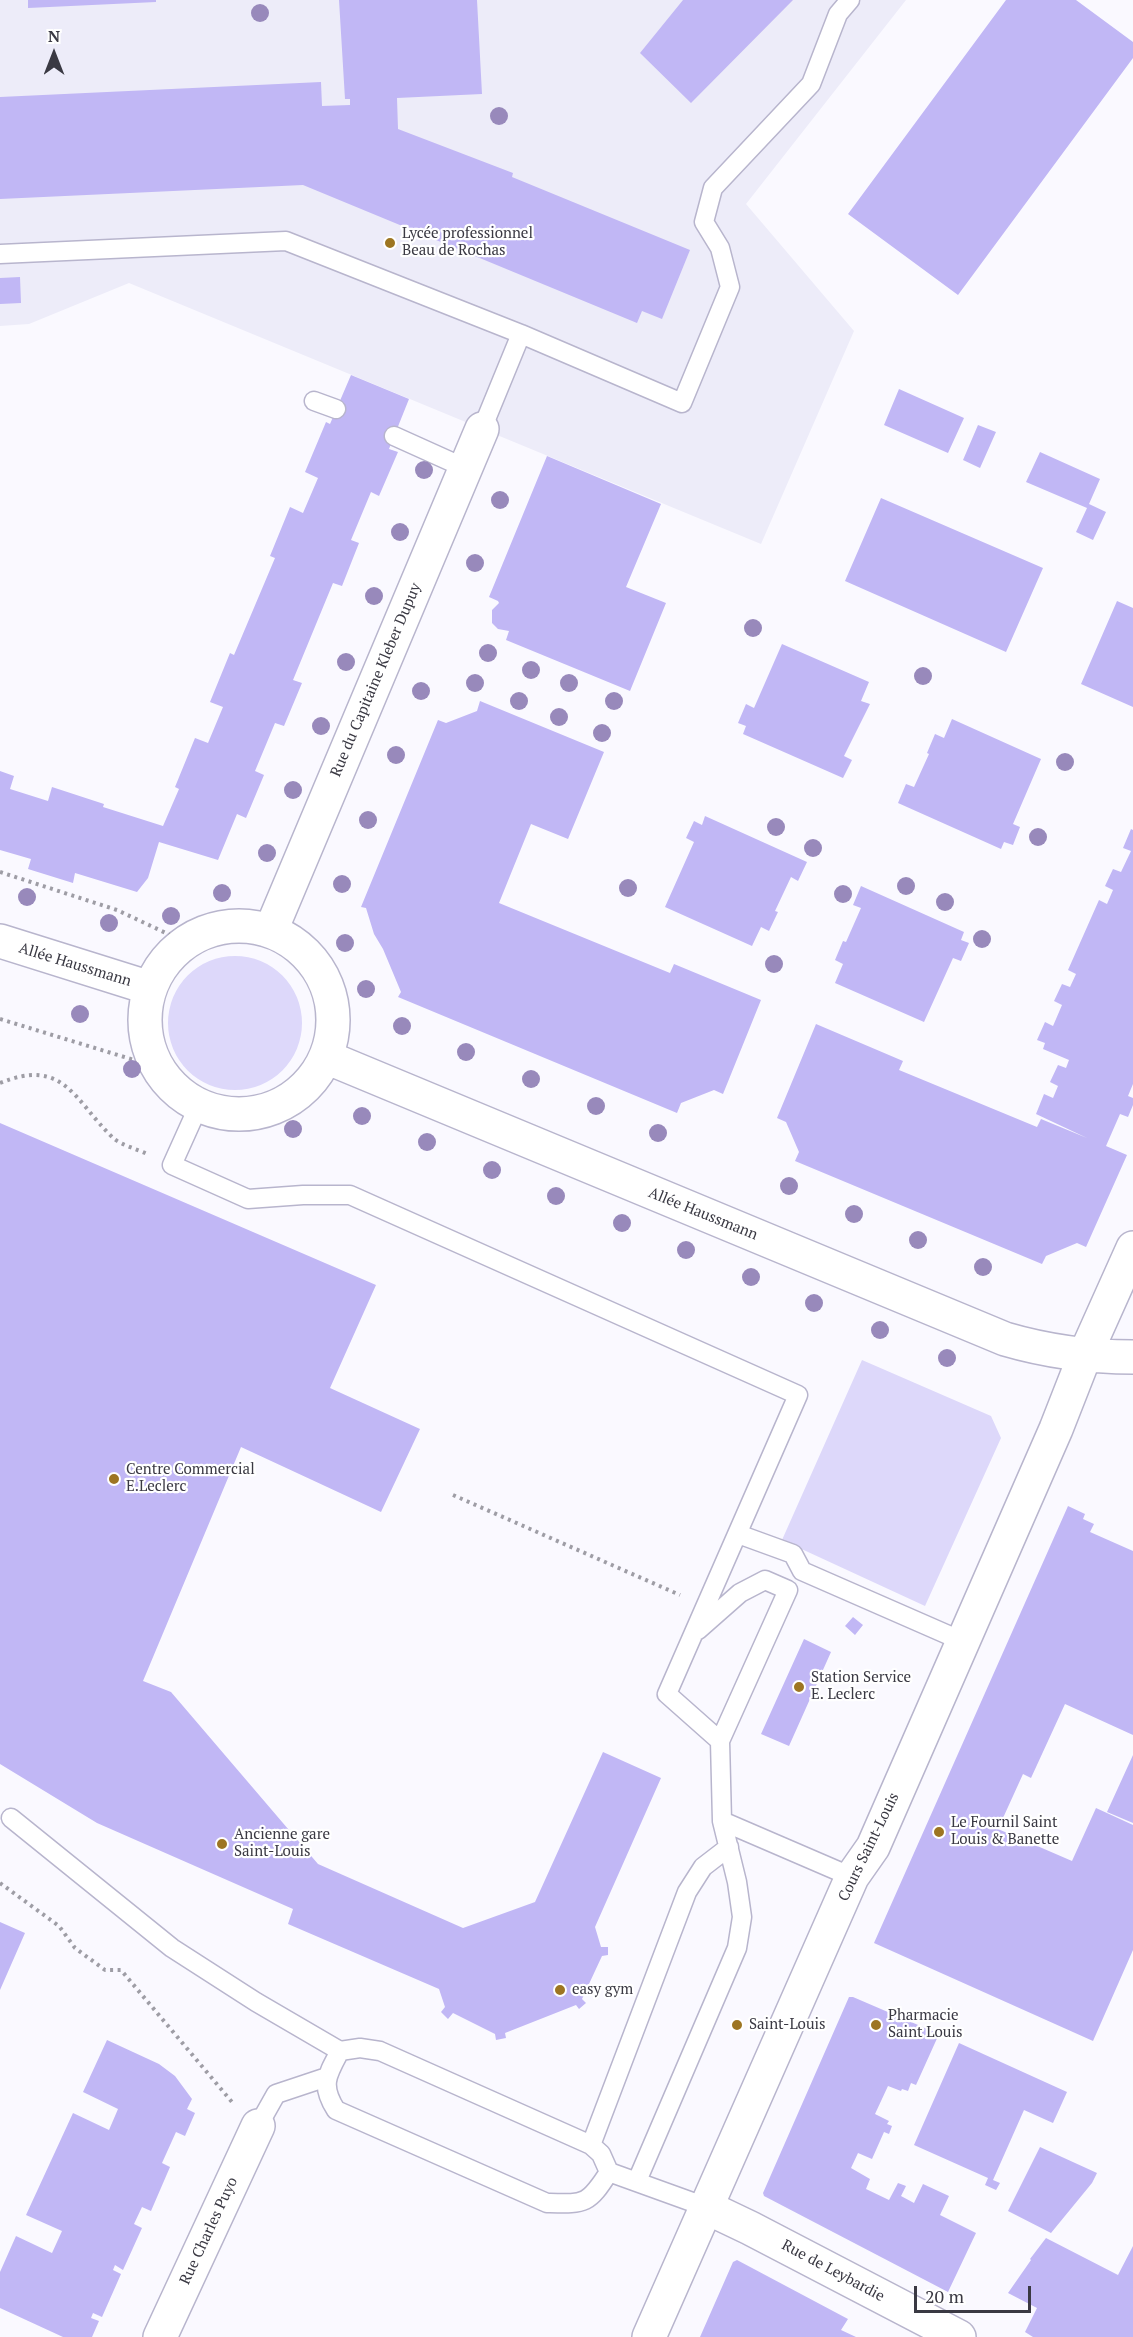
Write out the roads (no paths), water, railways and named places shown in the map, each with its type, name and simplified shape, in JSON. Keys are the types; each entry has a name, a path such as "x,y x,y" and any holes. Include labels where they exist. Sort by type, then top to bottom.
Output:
{"street":[{"name":"Rue du Capitaine Kleber Dupuy","path":"271,930 482,429"},
{"path":"241,925 271,930 298,945 319,968 331,996 333,1027 326,1057 309,1083 286,1101 257,1113 226,1113 199,1105 174,1089 157,1067 147,1042 144,1015 150,988 164,962 185,942 212,928 241,925"},
{"name":"Allée Haussmann","path":"0,941 150,988"},
{"name":"Allée Haussmann","path":"326,1057 1005,1339 1035,1348 1085,1355 1133,1357"},
{"name":"Cours Saint-Louis","path":"649,2337 852,1877 873,1846 1133,1248"},
{"name":"Rue Charles Puyo","path":"160,2337 244,2120"},
{"name":"Rue de Leybardie","path":"706,2207 959,2337"}],"lane":[{"path":"0,254 286,241 520,334 682,402 730,287 720,248 704,222 713,188 811,84 838,14 850,0"},
{"path":"482,429 520,334"},
{"path":"314,401 336,409"},
{"path":"394,436 465,468"},
{"path":"199,1105 172,1165 248,1199 350,1196 798,1395 668,1694 720,1741"},
{"path":"738,1534 793,1554 802,1571 962,1641"},
{"path":"637,2181 737,1948 742,1917 722,1821 720,1741 788,1590 765,1580 740,1593 694,1633"},
{"path":"11,1818 172,1948 256,2002 340,2051 360,2048 380,2050 591,2145 601,2154 609,2172 706,2207"},
{"path":"722,1821 852,1877"},
{"path":"591,2145 687,1892 702,1867 729,1847"},
{"path":"340,2051 327,2077 327,2096 336,2110 547,2203 579,2204 597,2191 609,2172"},
{"path":"244,2120 276,2094 327,2077"}],"place":[{"name":"Lycée professionnel Beau de Rochas","path":"390,243"},
{"name":"Centre Commercial E.Leclerc","path":"114,1479"},
{"name":"Station Service E. Leclerc","path":"799,1687"},
{"name":"Le Fournil Saint Louis & Banette","path":"939,1832"},
{"name":"Ancienne gare Saint-Louis","path":"222,1844"},
{"name":"easy gym","path":"560,1990"},
{"name":"Saint-Louis","path":"737,2025"},
{"name":"Pharmacie Saint Louis","path":"876,2025"}]}
